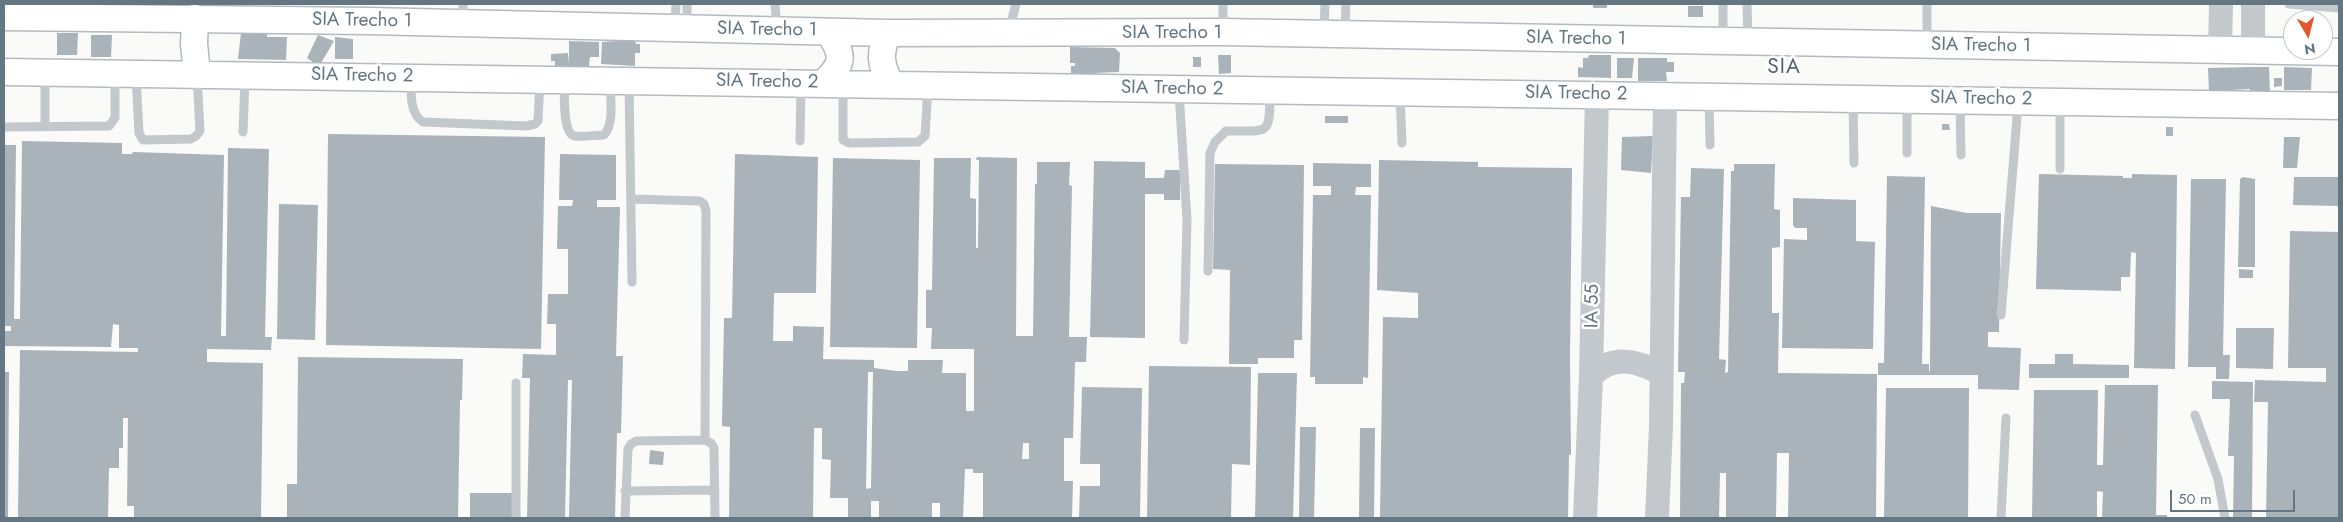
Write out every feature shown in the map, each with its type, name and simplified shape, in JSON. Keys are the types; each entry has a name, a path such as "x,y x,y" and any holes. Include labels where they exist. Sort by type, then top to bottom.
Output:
{"main road":[{"name":"SIA Trecho 1","path":"6,15 195,14 379,17 463,13 681,16 777,30 829,32 1223,32 2339,52"},
{"path":"195,14 194,44 197,73"},
{"path":"823,83 837,70 841,58 838,47 829,32"},
{"path":"888,33 882,46 881,58 883,71 891,84"},
{"name":"SIA Trecho 2","path":"4,72 197,73 1179,89 1960,98 2339,106"}],"street":[{"path":"2220,51 2221,4"},
{"path":"2252,4 2253,50"},
{"name":"IA 55","path":"1585,518 1591,376 1597,94"},
{"path":"1657,518 1661,426 1665,95"},
{"path":"1591,376 1600,367 1621,361 1643,365 1661,374"}],"lane":[{"path":"775,4 777,30"},
{"path":"1008,33 1016,4"},
{"path":"1223,32 1224,4"},
{"path":"1325,4 1335,35"},
{"path":"1335,35 1346,4"},
{"path":"1723,4 1736,42"},
{"path":"1736,42 1747,4"},
{"path":"1927,4 1927,45"},
{"path":"2289,4 2339,8"},
{"path":"45,72 45,126"},
{"path":"126,73 139,133 143,140 191,139 196,136 200,131 197,73"},
{"path":"4,127 109,126 115,118 126,73"},
{"path":"244,132 245,74"},
{"path":"411,76 414,111 416,118 423,122 526,126 535,124 538,120 552,79"},
{"path":"552,79 566,126 574,136 604,135 608,131 619,80"},
{"path":"619,80 631,200 632,282"},
{"path":"823,83 843,140 849,143 918,142 922,140 926,136 928,84"},
{"path":"800,141 823,83"},
{"path":"1179,89 1187,220 1184,340"},
{"path":"1208,271 1210,153 1214,142 1226,131 1262,130 1267,127 1270,122 1270,90"},
{"path":"1400,92 1402,142"},
{"path":"1709,96 1710,145"},
{"path":"1852,97 1854,163"},
{"path":"1907,152 1908,98"},
{"path":"1960,98 1961,155"},
{"path":"2001,315 2017,136 2018,99"},
{"path":"2060,101 2060,169"},
{"path":"631,200 700,201 704,204 706,211 705,440"},
{"path":"516,383 516,518"},
{"path":"2195,415 2218,479 2225,518"},
{"path":"2001,518 2006,418"},
{"path":"625,518 628,449 631,444 636,441 705,440 711,443 714,448 715,518"},
{"path":"625,492 715,490"}],"building":[{"path":"1593,4 1607,4 1607,8 1593,8"},
{"path":"1688,6 1703,6 1703,17 1688,17"},
{"path":"57,33 78,33 77,55 57,55"},
{"path":"241,33 267,33 267,37 287,37 286,60 238,59"},
{"path":"91,35 112,35 111,57 91,57"},
{"path":"318,35 334,41 321,63 314,63 307,58"},
{"path":"335,37 353,39 353,59 335,59"},
{"path":"569,41 599,42 599,57 590,57 589,66 555,66 555,61 551,61 551,54 568,53 569,64"},
{"path":"635,41 636,44 640,44 640,53 635,53 635,66 601,64 602,42"},
{"path":"1070,47 1115,48 1120,53 1119,72 1095,73 1095,75 1071,73 1071,66 1075,66 1075,63 1070,63"},
{"path":"1218,55 1231,55 1231,73 1219,74"},
{"path":"1589,55 1611,55 1611,78 1578,77 1578,67 1583,68 1583,58 1588,58"},
{"path":"1193,57 1201,57 1201,67 1193,67"},
{"path":"1617,58 1634,58 1632,78 1617,78"},
{"path":"1638,58 1667,58 1667,62 1674,62 1674,72 1666,72 1667,81 1638,81"},
{"path":"2269,67 2270,92 2250,92 2250,89 2209,91 2208,68"},
{"path":"2284,67 2312,68 2311,90 2284,90"},
{"path":"2274,78 2282,78 2282,86 2274,87"},
{"path":"1325,116 1348,116 1348,123 1325,123"},
{"path":"1942,124 1949,124 1950,130 1942,130"},
{"path":"2166,127 2173,127 2173,136 2166,136"},
{"path":"328,134 545,137 541,349 326,345"},
{"path":"1653,136 1651,173 1621,170 1622,137"},
{"path":"2284,137 2300,137 2297,168 2283,168"},
{"path":"22,141 122,143 122,154 132,154 133,152 224,155 221,336 226,336 228,148 269,149 265,337 272,337 271,350 207,349 207,362 263,363 261,518 134,518 134,506 127,506 128,418 123,418 123,448 119,448 119,468 109,468 108,518 18,518 20,350 138,352 138,348 119,348 119,325 113,324 111,347 4,346 4,331 11,331 11,326 4,326 4,145 16,145 14,319 20,319"},
{"path":"560,154 616,155 616,200 597,200 597,207 620,207 616,356 623,356 621,433 617,433 615,518 569,518 572,380 568,380 565,518 527,518 530,378 522,378 523,354 556,355 556,324 547,324 548,294 568,294 568,249 557,249 558,206 572,206 573,200 559,200"},
{"path":"735,154 818,157 816,293 774,293 773,341 793,341 793,326 824,327 823,359 874,360 874,368 897,371 908,371 908,360 943,360 942,373 966,373 966,411 974,411 974,349 931,349 932,328 926,328 926,290 932,290 934,158 971,158 970,198 976,199 976,248 978,248 979,160 976,160 977,157 1017,158 1016,336 1033,336 1037,162 1070,162 1069,185 1072,186 1069,337 1087,337 1086,362 1075,362 1073,438 1064,438 1064,481 1073,481 1072,518 983,518 983,473 973,473 973,469 965,469 963,518 940,518 940,503 932,503 932,518 879,518 879,501 871,501 871,518 848,518 848,498 830,498 831,460 822,459 822,428 814,428 813,518 729,518 730,427 722,426 724,318 732,318","holes":["868,372 873,372 871,488 866,489","1023,443 1029,443 1029,459 1022,459"]},
{"path":"833,158 920,160 917,348 830,347"},
{"path":"1379,160 1478,162 1478,167 1572,168 1571,455 1569,455 1568,518 1380,518 1383,317 1418,318 1418,293 1377,290"},
{"path":"1094,161 1145,162 1145,178 1164,178 1165,170 1180,170 1180,200 1164,200 1164,194 1145,194 1145,338 1090,337"},
{"path":"1313,163 1371,164 1371,187 1356,187 1355,195 1371,195 1368,378 1363,377 1363,384 1315,384 1315,377 1310,377 1313,195 1331,195 1331,186 1313,186"},
{"path":"1215,164 1304,165 1302,340 1294,340 1294,358 1258,358 1258,364 1229,364 1230,270 1213,269"},
{"path":"1734,164 1775,164 1774,209 1780,210 1780,247 1772,248 1772,313 1779,313 1778,373 1877,374 1876,518 1788,518 1789,453 1777,453 1776,518 1726,518 1726,473 1720,473 1719,518 1680,518 1681,383 1684,383 1685,372 1678,372 1681,197 1690,197 1691,168 1724,169 1719,359 1726,360 1725,373 1728,372 1731,171 1734,171"},
{"path":"2039,174 2123,176 2123,178 2132,178 2132,174 2177,175 2175,369 2134,368 2136,253 2131,252 2130,277 2121,277 2121,291 2036,289"},
{"path":"1887,176 1925,177 1922,364 1929,364 1930,372 1931,206 1967,213 2001,213 1999,332 1988,332 1988,347 2021,348 2019,390 1978,389 1978,375 1878,375 1878,363 1884,363"},
{"path":"2243,177 2255,179 2255,267 2238,267 2240,179"},
{"path":"2294,177 2339,177 2339,206 2293,205"},
{"path":"2191,179 2226,179 2223,355 2230,355 2229,379 2216,379 2216,367 2188,367"},
{"path":"1793,198 1856,200 1856,241 1875,242 1873,349 1782,348 1784,239 1807,240 1807,228 1795,228 1793,225"},
{"path":"279,204 318,205 315,340 277,339"},
{"path":"2290,231 2339,232 2339,518 2266,518 2268,402 2254,402 2255,380 2326,382 2326,368 2288,368"},
{"path":"2239,269 2253,270 2253,278 2239,278"},
{"path":"2236,328 2274,328 2273,369 2236,368"},
{"path":"2055,354 2073,354 2073,364 2129,365 2129,378 2029,378 2029,364 2055,364"},
{"path":"298,357 463,359 462,400 460,400 458,518 287,518 287,484 297,484"},
{"path":"1149,366 1251,367 1250,465 1232,464 1231,518 1147,518"},
{"path":"4,372 9,372 8,518 4,518"},
{"path":"1258,373 1297,373 1293,518 1255,518"},
{"path":"2212,381 2253,382 2252,518 2233,518 2234,456 2228,456 2230,399 2212,399"},
{"path":"2105,385 2158,385 2156,515 2167,515 2167,518 2102,518 2103,492 2097,491 2097,518 2032,518 2034,390 2098,390 2097,465 2103,465"},
{"path":"1082,387 1142,388 1140,518 1079,518 1080,486 1100,486 1100,464 1080,464"},
{"path":"1886,388 1969,388 1968,518 1884,518"},
{"path":"1300,427 1316,427 1314,518 1299,518"},
{"path":"1360,428 1375,428 1374,518 1359,518"},
{"path":"650,450 664,452 663,465 649,464"},
{"path":"470,493 512,493 512,518 470,518"}],"district":[{"name":"SIA","path":"1784,68"}]}
